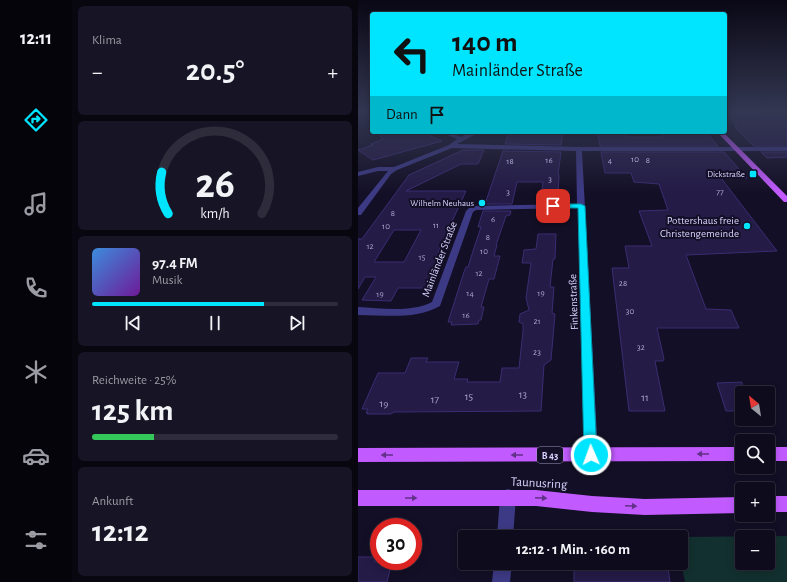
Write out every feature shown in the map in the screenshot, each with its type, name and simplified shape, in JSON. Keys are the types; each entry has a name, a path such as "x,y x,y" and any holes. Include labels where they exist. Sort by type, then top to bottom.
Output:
{"main road":[{"path":"727,139 787,200"},
{"name":"B 43","path":"358,455 735,454"},
{"path":"775,454 787,454"},
{"name":"Taunusring","path":"358,498 508,497 561,499 592,504 645,507 735,505"},
{"path":"775,504 787,504"}],"street":[{"path":"358,212 389,173 395,169 451,146 461,139"},
{"path":"451,146 579,149 787,149"},
{"name":"Finkenstraße","path":"579,149 591,455"},
{"path":"358,174 378,169 395,169"},
{"name":"Mainländer Straße","path":"358,311 421,311 431,308 436,304 470,211 474,208 581,206"},
{"path":"506,530 508,497"},
{"path":"501,582 502,570"}],"green space":[{"path":"735,536 735,570 775,570 775,536 787,536 787,582 685,582 683,570 688,570 688,537"}],"building":[{"path":"383,139 438,139 442,141 373,160 358,150 373,145 371,144"},
{"path":"507,139 562,139 561,145 505,144"},
{"path":"599,139 712,139 718,146 600,146"},
{"path":"747,139 787,139 787,146 754,146"},
{"path":"463,150 484,150 478,164 461,164 406,191 466,191 438,252 441,252 432,272 437,272 430,288 398,288 391,301 362,300 376,277 365,277 358,289 358,239 362,239 409,175","holes":["394,230 421,230 404,262 374,262"]},
{"path":"503,151 561,152 558,175 558,196 541,196 543,182 517,182 512,204 485,204"},
{"path":"601,152 724,152 747,178 721,178 777,251 686,255 706,309 731,310 739,328 657,328 664,359 663,361 655,361 665,411 629,411 612,268 629,268 625,246 652,246 639,211 668,210 659,184 634,182 631,173 605,173"},
{"path":"761,152 787,152 787,157 767,158"},
{"path":"483,211 511,211 510,215 506,216 496,245 494,256 500,256 494,279 489,279 481,307 484,307 481,320 479,320 478,324 451,325 452,322 448,322 464,272 466,267 468,267 481,227 478,227"},
{"path":"538,234 556,234 555,259 553,259 550,287 554,287 552,313 555,314 551,360 544,365 541,411 394,412 391,414 367,414 368,409 362,409 378,373 405,373 411,358 428,358 426,362 459,362 454,379 468,379 467,382 500,382 502,368 519,368 523,324 519,322 520,314 529,310 526,298 531,263 522,263 524,250 536,249"},
{"path":"742,382 742,386 735,386 735,411 726,411 717,383"},
{"path":"358,557 370,557 370,570 390,570 387,582 358,582"},
{"path":"574,570 668,570 670,582 574,582"}],"place":[{"name":"Dickstraße","path":"753,174"},
{"name":"Wilhelm Neuhaus","path":"482,203"},
{"name":"Pottershaus freie Christengemeinde","path":"747,226"}],"route":[{"path":"553,206 581,206 591,455"}]}
